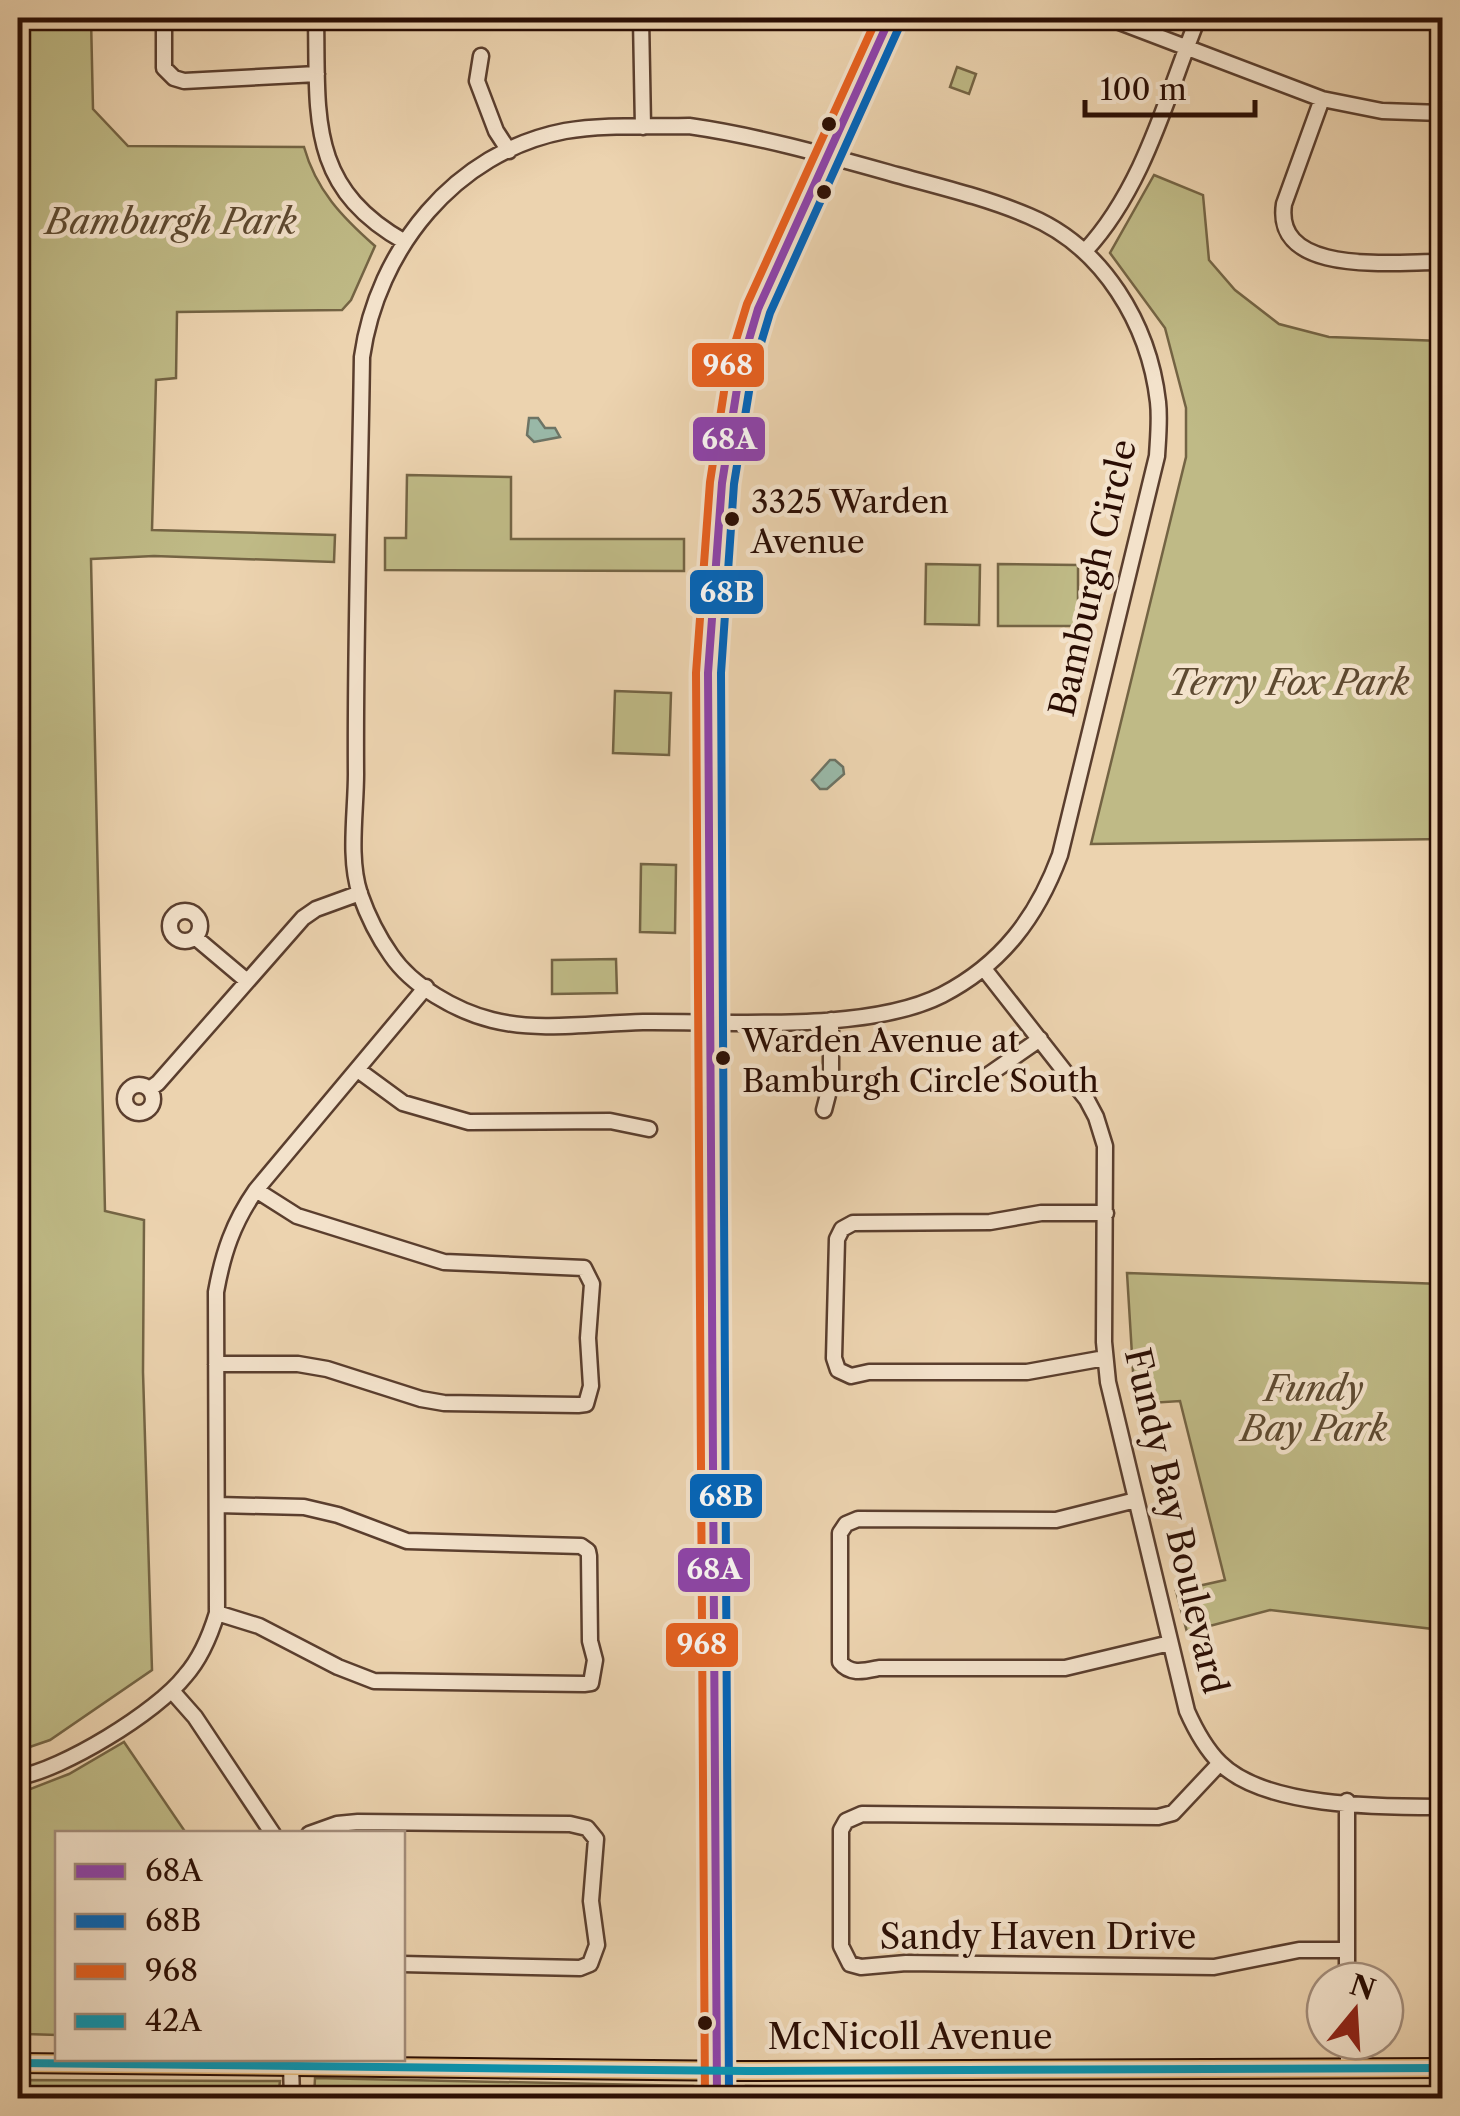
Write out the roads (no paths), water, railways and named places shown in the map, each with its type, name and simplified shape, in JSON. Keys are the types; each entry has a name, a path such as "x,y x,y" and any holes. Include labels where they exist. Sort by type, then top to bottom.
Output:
{"main road":[{"path":"717,2098 708,672 722,483 733,404 758,308 890,18"},
{"name":"McNicoll Avenue","path":"18,2063 718,2070 1442,2068"}],"street":[{"path":"164,18 164,68 174,78 184,81 317,74"},
{"path":"316,18 320,135 337,182 364,216 404,242"},
{"path":"641,18 642,128"},
{"path":"823,18 836,18"},
{"path":"1110,18 1322,99 1382,110 1442,113"},
{"path":"1085,251 1127,190 1198,18"},
{"path":"481,56 477,81 496,131 509,151"},
{"path":"1322,99 1284,204 1287,230 1309,253 1329,260 1442,262"},
{"name":"Bamburgh Circle","path":"689,126 827,156 1030,216 1085,251 1132,311 1158,403 1157,456 1060,854 1048,887 1030,918 985,970 939,997 900,1010 830,1020 512,1023 459,1008 426,987 392,956 360,893 354,853 362,357 376,298 404,242 448,189 509,151 565,132 602,127 689,126"},
{"path":"151,1088 308,914 360,893"},
{"path":"196,938 247,981"},
{"name":"Fundy Bay Boulevard","path":"985,970 1096,1117 1106,1153 1105,1358 1186,1711 1198,1734 1220,1763 1244,1779 1276,1792 1346,1802 1442,1807"},
{"path":"18,1777 60,1764 172,1691 201,1654 217,1613 216,1292 223,1252 240,1213 256,1190 426,987"},
{"path":"824,1110 830,1083 830,1020"},
{"path":"981,1080 1040,1039"},
{"path":"358,1070 403,1102 469,1122 610,1120 649,1129"},
{"path":"216,1364 298,1364 327,1369 421,1400 444,1403 578,1405 586,1404 591,1386 588,1338 592,1284 584,1268 444,1262 297,1216 256,1190"},
{"path":"1105,1358 1026,1372 869,1372 851,1376 838,1370 834,1358 837,1240 842,1229 852,1223 990,1222 1041,1213 1106,1213"},
{"path":"1136,1500 1056,1520 858,1519 846,1524 840,1533 838,1552 840,1662 860,1672 878,1668 1044,1670 1089,1664 1170,1643"},
{"path":"217,1613 259,1626 374,1681 584,1684 591,1683 595,1675 590,1641 589,1556 581,1546 407,1541 304,1506 218,1505"},
{"path":"172,1691 195,1717 271,1831"},
{"name":"Sandy Haven Drive","path":"1220,1763 1173,1813 1158,1817 872,1814 846,1821 841,1830 842,1946 850,1964 1214,1967 1299,1950 1347,1950"},
{"path":"1346,1802 1347,1961"},
{"path":"317,1831 358,1822 570,1824 587,1828 596,1838 590,1901 597,1945 590,1964 580,1968 405,1964"},
{"path":"1348,2061 1348,2068"},
{"path":"291,2065 292,2098"}],"place":[{"name":"3325 Warden Avenue","path":"732,519"},
{"name":"Warden Avenue at Bamburgh Circle South","path":"723,1058"}],"park label":[{"name":"Bamburgh Park","path":"171,222"},
{"name":"Terry Fox Park","path":"1289,683"},
{"name":"Fundy Bay Park","path":"1314,1409"}]}
